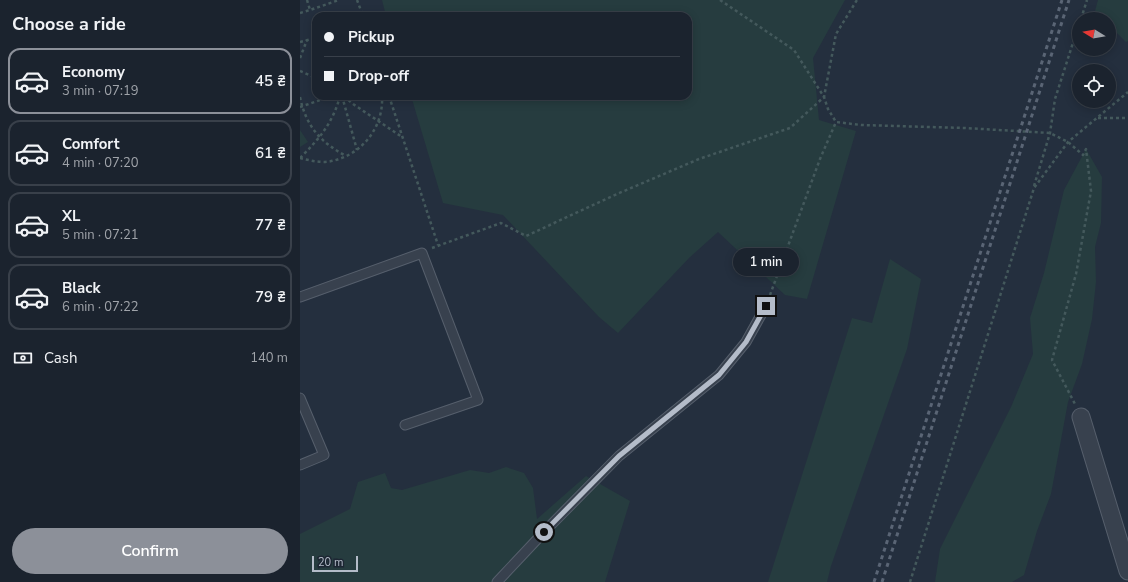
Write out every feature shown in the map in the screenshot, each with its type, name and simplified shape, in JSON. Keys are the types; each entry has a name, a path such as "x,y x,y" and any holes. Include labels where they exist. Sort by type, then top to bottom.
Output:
{"street":[{"path":"1081,417 1128,571"}],"lane":[{"path":"300,297 422,253 478,400 405,425"},
{"path":"497,582 619,456 719,375 746,342 766,306"},
{"path":"300,398 324,455 300,465"}],"path":[{"path":"307,0 310,10"},
{"path":"300,13 339,0"},
{"path":"357,0 361,12"},
{"path":"720,0 794,50 824,97 828,109 836,122"},
{"path":"422,253 438,245 502,223 526,236 617,194 699,159 790,128 824,97 836,34 857,0"},
{"path":"1083,12 1087,0"},
{"path":"300,42 312,39"},
{"path":"300,58 307,40"},
{"path":"910,582 1034,188 1050,133 1055,99 1072,46"},
{"path":"300,71 312,76"},
{"path":"1034,188 1068,142 1128,92"},
{"path":"300,97 301,107 320,138 331,148 346,156"},
{"path":"301,107 321,100"},
{"path":"340,100 320,138 300,158 323,162 335,160 357,150 370,137 378,122 381,112 382,100"},
{"path":"343,100 357,150"},
{"path":"348,100 402,137"},
{"path":"390,100 438,245"},
{"path":"1097,118 1128,118"},
{"path":"836,122 861,125 965,128 1050,133 1068,142 1083,155 1086,149 1091,191 1076,274 1052,360 1081,417"},
{"path":"766,306 820,159 836,122"}],"green space":[{"path":"382,0 845,0 813,58 819,120 856,131 807,299 785,295 718,232 689,258 618,333 599,317 503,215 443,203 412,100 692,100 692,12 385,12"},
{"path":"1098,0 1128,0 1128,41 1126,42 1116,32 1116,12 1095,11"},
{"path":"300,130 308,142 300,147"},
{"path":"1086,149 1102,177 1101,223 1095,247 1096,282 1092,319 1082,364 1068,402 1051,494 1037,531 1024,575 1012,582 935,582 940,549 1011,407 1033,354 1030,318 1044,273 1064,190"},
{"path":"890,259 921,279 907,349 831,566 827,582 768,582 852,318 872,323"},
{"path":"506,467 524,473 533,488 537,519 586,476 630,501 605,582 300,582 300,534 350,509 358,482 385,473 391,488 402,490 470,470 489,473"}],"railway":[{"path":"874,582 1062,0"},
{"path":"882,582 1069,0"}],"route":[{"path":"544,532 619,456 719,375 746,342 766,306"}]}
